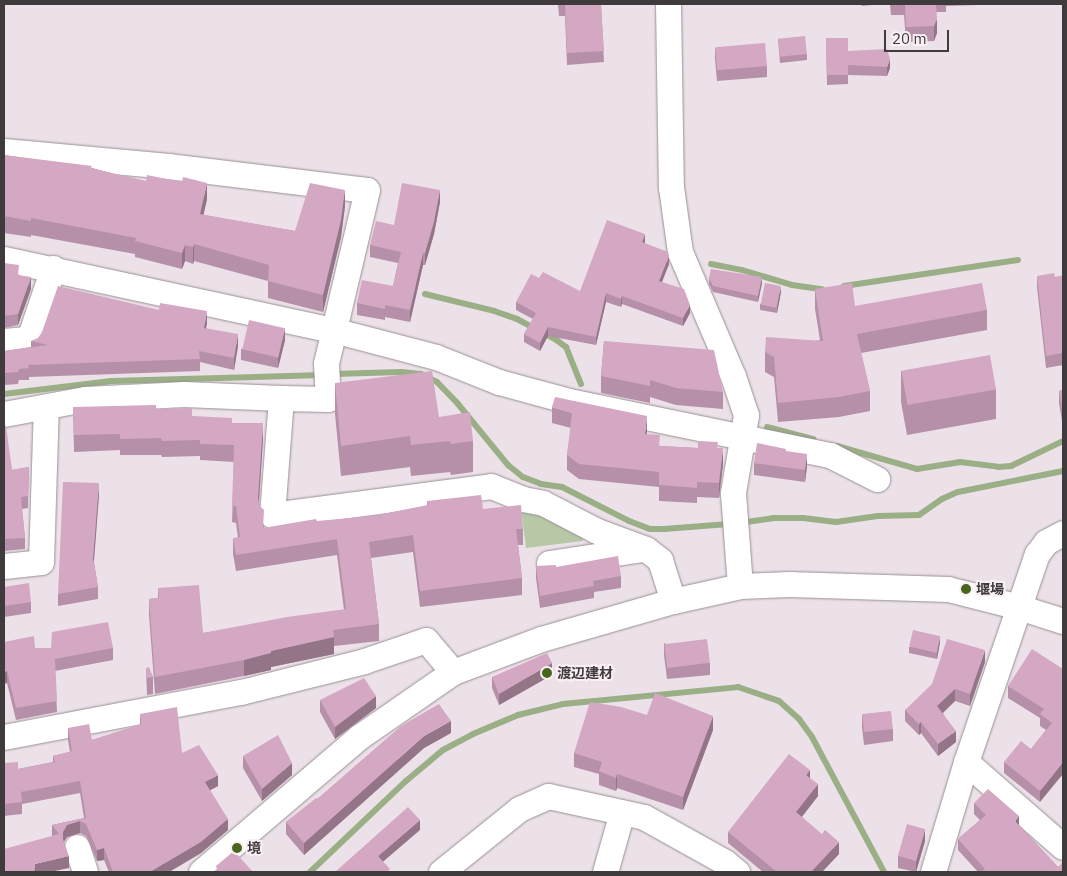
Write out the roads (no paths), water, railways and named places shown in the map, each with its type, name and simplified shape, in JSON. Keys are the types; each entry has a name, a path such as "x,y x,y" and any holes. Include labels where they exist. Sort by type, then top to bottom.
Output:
{"street":[{"path":"668,4 671,187 680,252 733,376 746,415 734,492 740,586"},
{"path":"4,150 168,166 367,190 333,330 327,374 328,399 184,394 85,399 4,414"},
{"path":"4,259 53,268 333,330 436,357 499,382 569,401 830,455 877,479"},
{"path":"4,341 29,339 53,268"},
{"path":"280,398 272,515 491,486 523,499 543,503 597,531 646,549 660,560 673,601"},
{"path":"4,566 41,562 46,407"},
{"path":"935,871 966,762 1037,554 1046,542 1063,534"},
{"path":"549,563 646,549"},
{"path":"201,872 359,737 453,672 541,640 673,601 740,586 789,584 948,589 1019,607 1063,621"},
{"path":"4,737 241,692 364,661 426,640 453,672"},
{"path":"966,762 1063,847"},
{"path":"441,872 519,809 548,796 644,817 727,869"},
{"path":"605,872 622,812"},
{"path":"77,847 85,872"}],"waterway":[{"path":"844,286 1018,260"},
{"path":"711,264 742,270 792,285 822,289"},
{"path":"425,294 494,311 517,319 555,339 566,347 581,384"},
{"path":"333,374 401,372 421,374 437,382 458,404 508,465 523,477 541,484 562,487 629,521 650,529 729,524"},
{"path":"4,394 111,381 323,375"},
{"path":"767,427 813,439"},
{"path":"837,446 917,469 960,462 998,467 1011,466 1063,441"},
{"path":"739,523 773,518 803,518 836,522 878,516 919,515 942,499 958,492 1063,471"},
{"path":"310,872 406,781 443,750 473,734 518,715 563,704 738,687 779,701 799,719 812,737 884,872"}],"place":[{"name":"堰場","path":"966,589"},
{"name":"渡辺建材","path":"547,673"},
{"name":"境","path":"237,848"}]}
